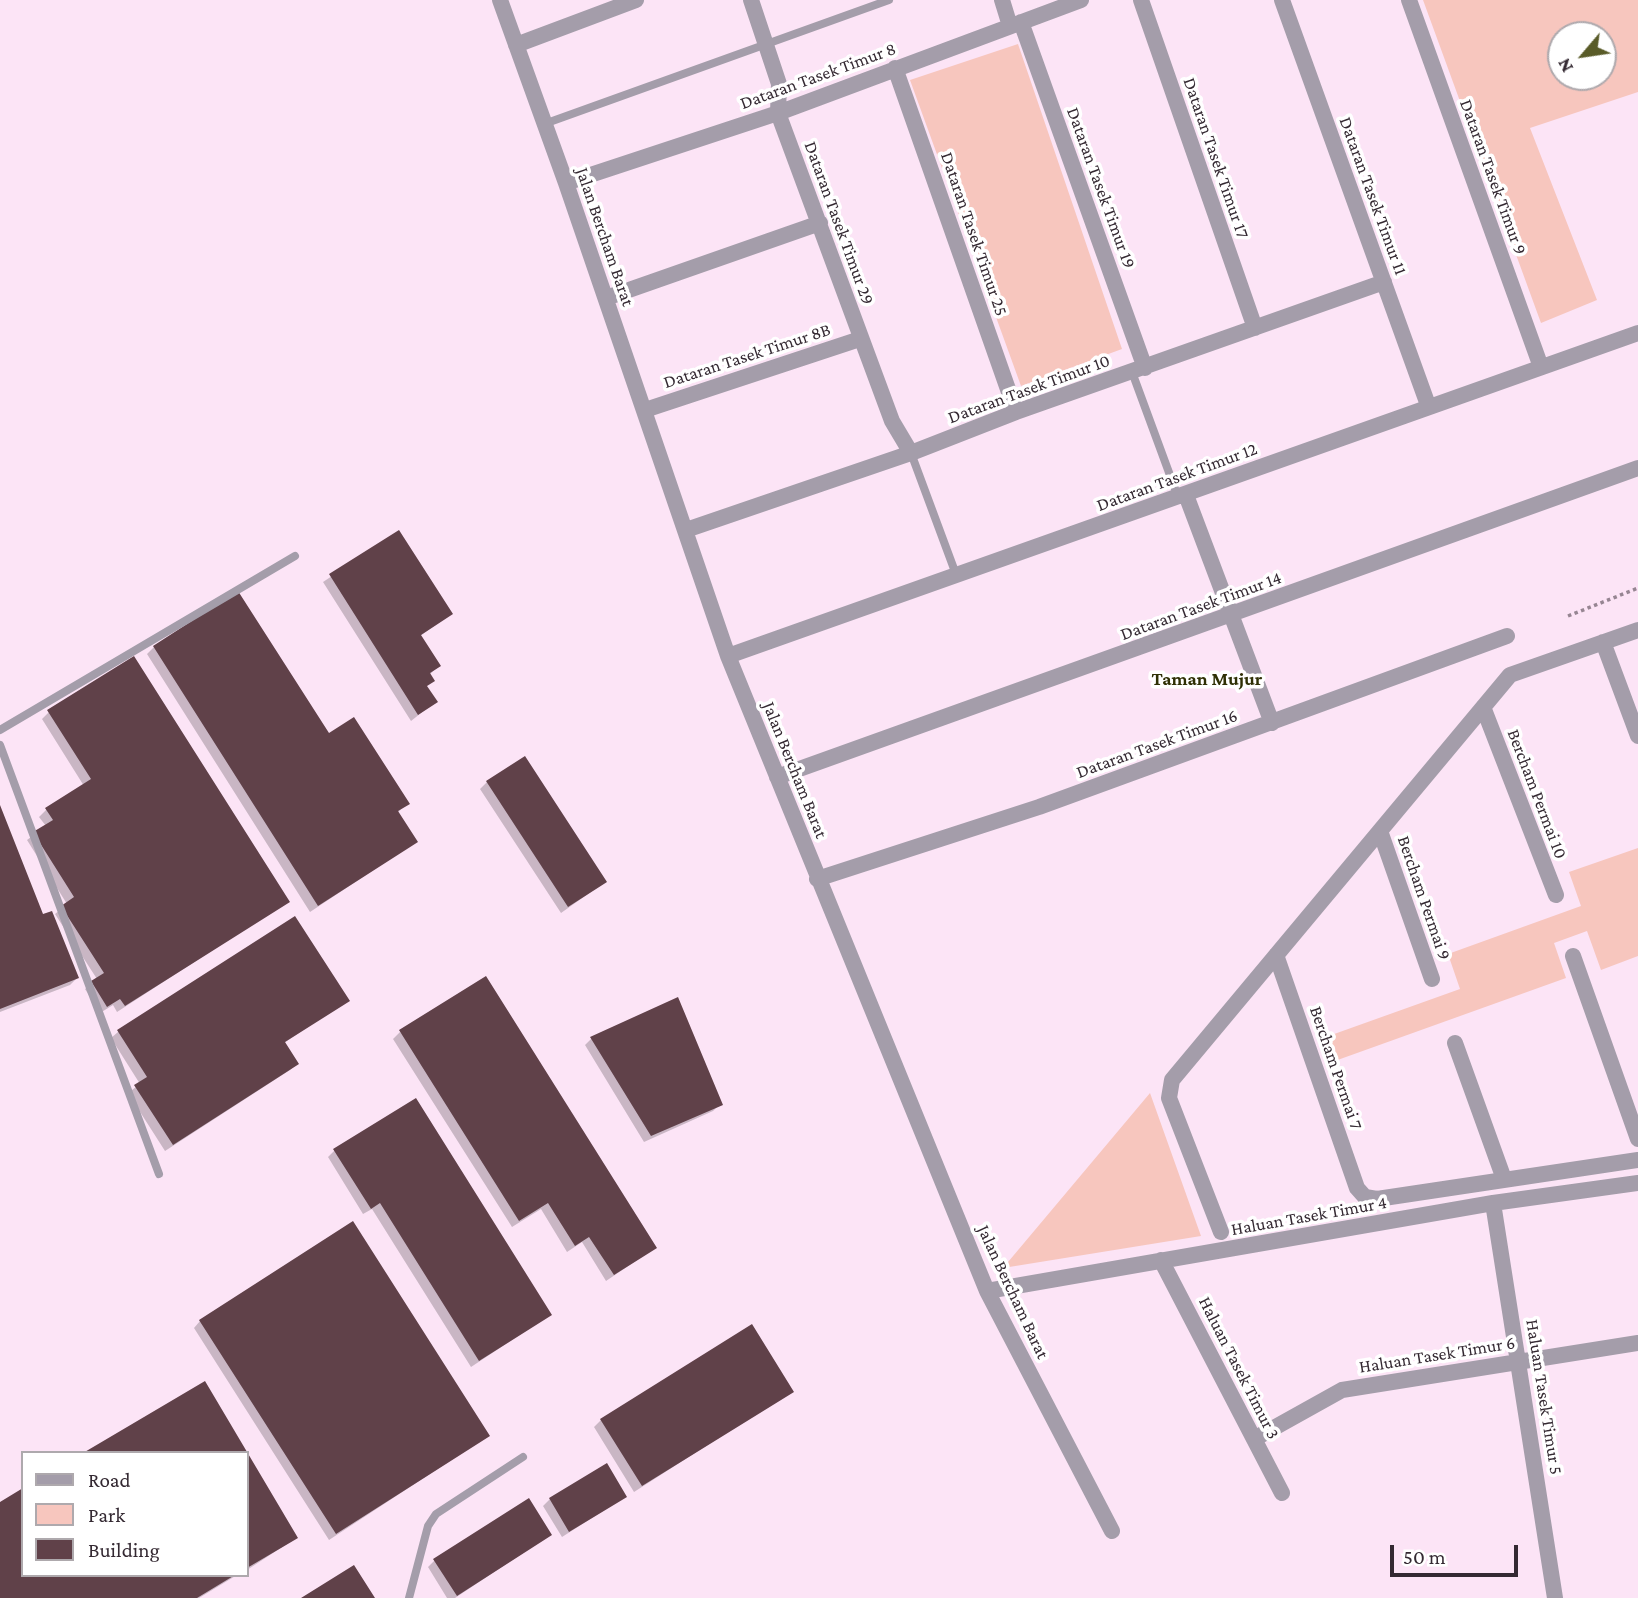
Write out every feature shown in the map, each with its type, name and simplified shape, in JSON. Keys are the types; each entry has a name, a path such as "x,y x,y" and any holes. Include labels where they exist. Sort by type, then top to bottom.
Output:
{"street":[{"path":"516,45 636,0"},
{"name":"Dataran Tasek Timur 29","path":"751,0 781,92 778,113 892,421 911,453"},
{"name":"Dataran Tasek Timur 19","path":"1002,0 1016,24 1138,370"},
{"name":"Dataran Tasek Timur 8","path":"566,183 778,113 1081,0"},
{"name":"Dataran Tasek Timur 17","path":"1141,0 1255,328"},
{"name":"Dataran Tasek Timur 11","path":"1282,0 1428,405"},
{"name":"Dataran Tasek Timur 9","path":"1409,0 1541,367"},
{"name":"Jalan Bercham Barat","path":"506,2 516,45 645,410 728,656 987,1291 1112,1531"},
{"name":"Dataran Tasek Timur 25","path":"895,68 1016,412"},
{"path":"606,298 820,223"},
{"name":"Dataran Tasek Timur 10","path":"686,530 911,453 1016,412 1384,282"},
{"name":"Dataran Tasek Timur 12","path":"728,656 957,577 1428,405 1638,333"},
{"name":"Dataran Tasek Timur 8B","path":"645,410 860,339"},
{"name":"Dataran Tasek Timur 14","path":"777,777 1638,468"},
{"path":"1182,496 1272,723"},
{"path":"1221,1232 1168,1088 1513,673 1638,630"},
{"name":"Dataran Tasek Timur 16","path":"817,879 1039,807 1507,636"},
{"path":"1603,642 1638,736"},
{"name":"Bercham Permai 10","path":"1483,707 1556,895"},
{"name":"Bercham Permai 9","path":"1380,831 1432,979"},
{"name":"Bercham Permai 7","path":"1276,955 1360,1193 1377,1199 1504,1179"},
{"path":"1573,956 1638,1139"},
{"path":"1455,1043 1504,1179 1638,1160"},
{"name":"Haluan Tasek Timur 4","path":"987,1291 1493,1203 1638,1183"},
{"name":"Haluan Tasek Timur 5","path":"1493,1203 1555,1598"},
{"name":"Haluan Tasek Timur 3","path":"1161,1260 1282,1493"},
{"name":"Haluan Tasek Timur 6","path":"1254,1439 1342,1390 1638,1343"}],"lane":[{"path":"544,124 889,0"},
{"path":"1138,370 1182,496"},
{"path":"911,453 957,577"},
{"path":"0,730 295,556"},
{"path":"0,744 159,1174"},
{"path":"409,1598 428,1525 436,1514 523,1457"}],"path":[{"path":"1568,616 1638,588"}],"green space":[{"path":"1423,0 1638,0 1638,92 1530,128 1597,300 1541,323"},
{"path":"1018,44 1122,349 1021,386 910,80"},
{"path":"1638,848 1638,956 1601,970 1587,931 1554,943 1566,978 1332,1062 1323,1038 1460,989 1448,954 1581,906 1569,872"},
{"path":"1150,1093 1201,1236 1003,1268"}],"building":[{"path":"399,530 453,614 421,635 441,666 430,673 435,681 427,686 438,702 418,715 329,574"},
{"path":"238,591 329,733 354,717 410,804 398,811 418,842 318,906 153,646"},
{"path":"134,656 290,902 125,1006 120,999 107,1007 91,981 104,973 61,906 74,897 33,832 53,820 45,808 91,779 47,710"},
{"path":"525,756 607,882 568,907 486,781"},
{"path":"0,805 43,914 52,911 79,978 0,1009"},
{"path":"295,916 350,1001 285,1042 299,1064 173,1145 134,1085 147,1077 117,1030"},
{"path":"486,976 657,1248 614,1275 589,1237 575,1246 548,1203 519,1221 399,1030"},
{"path":"678,997 723,1105 651,1136 590,1037"},
{"path":"416,1098 552,1315 479,1361 380,1203 371,1209 333,1149"},
{"path":"353,1221 490,1436 336,1534 199,1320"},
{"path":"752,1324 794,1392 642,1486 600,1419"},
{"path":"205,1381 246,1451 86,1451"},
{"path":"248,1454 298,1538 248,1567"},
{"path":"607,1463 627,1497 569,1532 549,1498"},
{"path":"21,1489 21,1577 232,1577 197,1598 0,1598 0,1502"},
{"path":"529,1498 552,1535 457,1596 433,1559"},
{"path":"354,1565 375,1598 301,1598"}],"district":[{"name":"Taman Mujur","path":"1207,679"}]}
